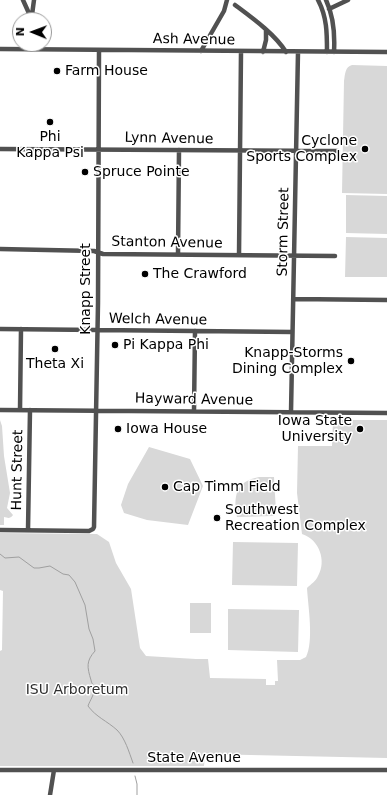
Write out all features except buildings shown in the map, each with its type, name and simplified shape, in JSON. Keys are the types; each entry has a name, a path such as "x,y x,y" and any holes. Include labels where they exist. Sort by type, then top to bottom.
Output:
{"street":[{"path":"23,0 29,12"},
{"path":"33,12 34,0"},
{"path":"201,51 224,9 227,0"},
{"path":"318,0 324,11 327,52"},
{"path":"326,0 330,8 334,26 334,52"},
{"path":"324,11 348,0"},
{"path":"224,9 234,2 282,46 286,52"},
{"path":"263,52 266,40 266,31"},
{"name":"Ash Avenue","path":"0,49 12,48"},
{"name":"Ash Avenue","path":"52,48 240,52 387,52"},
{"name":"Knapp Street","path":"28,530 89,531 94,528 98,330 99,50"},
{"path":"239,255 240,52"},
{"name":"Storm Street","path":"291,412 298,52"},
{"name":"Lynn Avenue","path":"0,149 338,151"},
{"path":"178,254 179,150"},
{"name":"Stanton Avenue","path":"0,250 98,251 103,254 335,256"},
{"path":"294,299 387,300"},
{"name":"Hunt Street","path":"20,410 21,329"},
{"name":"Welch Avenue","path":"0,330 292,332"},
{"path":"194,412 195,331"},
{"name":"Hayward Avenue","path":"0,410 387,413"},
{"name":"Hunt Street","path":"28,530 30,410"},
{"path":"0,530 28,530"},
{"name":"State Avenue","path":"0,770 387,770"},
{"path":"50,795 54,770"}],"green space":[{"name":"Cyclone Sports Complex","path":"352,65 387,66 387,194 342,193 344,81 347,69"},
{"path":"346,195 387,196 387,234 346,233"},
{"path":"346,237 387,238 387,277 345,277"},
{"path":"0,420 10,493 7,508 13,515 10,518 4,517 4,525 0,525"},
{"name":"ISU Arboretum","path":"333,420 387,420 387,758 205,754 204,766 0,766 0,651 2,650 3,591 0,590 0,533 97,534 109,542 116,563 131,589 140,648 146,656 208,659 210,678 266,679 266,685 275,685 275,681 278,681 277,660 300,660 306,657 310,642 307,588 317,578 322,564 320,551 317,546 308,537 302,534 297,493 298,446 332,446"},
{"name":"Cap Timm Field","path":"149,447 190,459 203,486 188,525 147,520 124,513 121,505 128,484"},
{"path":"259,477 274,477 276,512 273,516 237,517 236,496 238,491 245,482"},
{"path":"233,542 298,543 297,586 232,585"},
{"path":"190,603 211,603 211,633 190,633"},
{"path":"228,609 299,610 298,652 228,650"}],"waterway":[{"path":"0,554 5,558 19,557 34,568 50,566 63,574 69,575 75,582 85,605 95,651 88,664 91,681 94,687 93,695 88,706 94,713 120,733 133,763"},
{"path":"135,776 137,795"}],"place":[{"name":"Farm House","path":"57,71"},
{"name":"Phi Kappa Psi","path":"50,122"},
{"name":"Cyclone Sports Complex","path":"365,149"},
{"name":"Spruce Pointe","path":"85,172"},
{"name":"The Crawford","path":"145,274"},
{"name":"Pi Kappa Phi","path":"115,345"},
{"name":"Theta Xi","path":"55,349"},
{"name":"Knapp-Storms Dining Complex","path":"351,361"},
{"name":"Iowa House","path":"118,429"},
{"name":"Iowa State University","path":"360,429"},
{"name":"Cap Timm Field","path":"165,487"},
{"name":"Southwest Recreation Complex","path":"217,518"}]}
